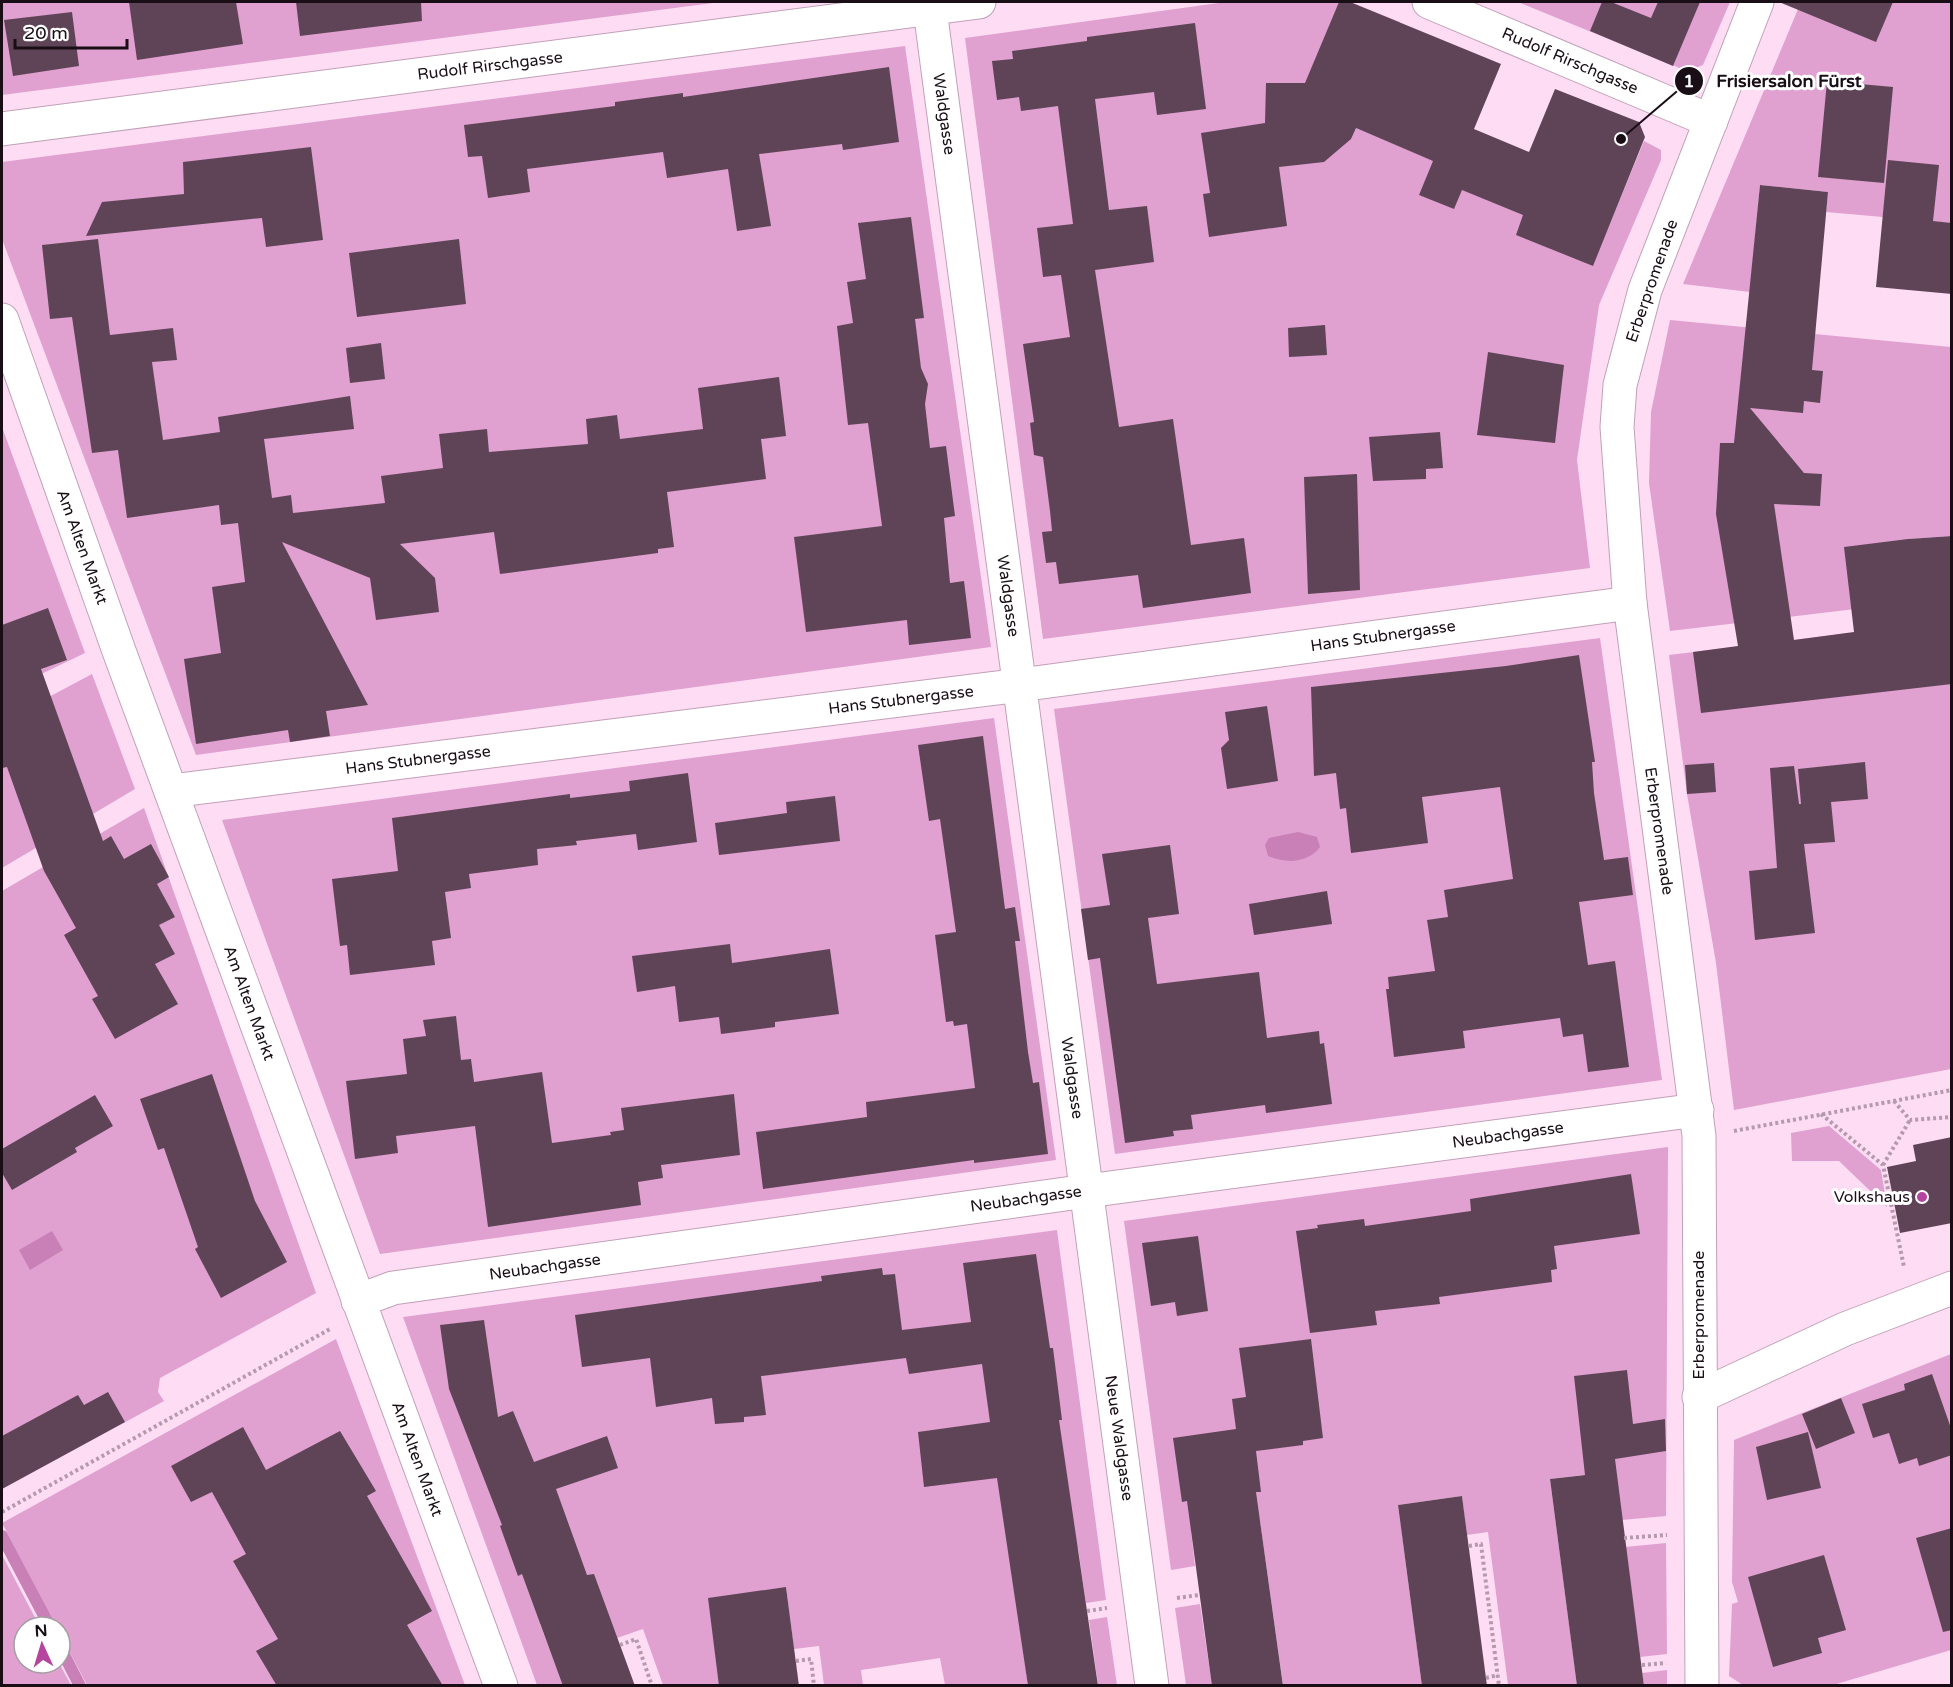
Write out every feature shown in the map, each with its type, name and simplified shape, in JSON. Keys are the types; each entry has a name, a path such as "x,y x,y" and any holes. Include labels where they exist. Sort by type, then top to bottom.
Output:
{"street":[{"name":"Rudolf Rirschgasse","path":"2,129 929,5 979,2"},
{"name":"Rudolf Rirschgasse","path":"1429,2 1711,121"},
{"name":"Erberpromenade","path":"1702,1686 1698,1123 1630,603 1617,427 1620,385 1646,290 1757,2"},
{"name":"Waldgasse","path":"929,5 1087,1191"},
{"name":"Am Alten Markt","path":"2,320 171,791 501,1686"},
{"name":"Hans Stubnergasse","path":"171,791 1020,685 1630,603"},
{"name":"Neubachgasse","path":"361,1306 393,1288 1087,1191 1698,1123"},
{"name":"Neue Waldgasse","path":"1087,1191 1152,1686"},
{"path":"1699,1397 1845,1329 1952,1288"}],"path":[{"path":"1698,1123 1821,1114 1952,1090"},
{"path":"1893,1101 1910,1120"},
{"path":"1821,1114 1883,1165 1912,1303"},
{"path":"1910,1120 1952,1117"},
{"path":"1883,1165 1910,1120"},
{"path":"4,1511 361,1306"},
{"path":"1469,1546 1481,1544 1499,1686"},
{"path":"620,1645 636,1639 652,1686"},
{"path":"796,1661 811,1659 814,1686"},
{"path":"1486,1677 1498,1675"}],"shaded area":[{"path":"2,2 721,2 2,95"},
{"path":"1226,2 1350,2 1400,22 1356,128 1606,233 1644,141 1661,150 1661,160 1599,305 1577,460 1590,568 1043,639 965,38"},
{"path":"1518,2 1730,2 1703,65 1687,71"},
{"path":"1801,2 1951,2 1951,223 1826,212 1828,192 1760,185 1750,292 1683,284"},
{"path":"905,46 991,647 196,755 2,239 2,162"},
{"path":"1670,320 1951,347 1951,536 1908,539 1910,573 1905,603 1670,631 1649,483 1651,412"},
{"path":"2,427 85,653 2,693"},
{"path":"1951,621 1951,1069 1734,1110 1716,963 1687,794 1669,655"},
{"path":"1600,638 1662,1080 1115,1154 1054,709"},
{"path":"92,674 135,789 2,868 2,722"},
{"path":"994,718 1056,1160 380,1254 222,820"},
{"path":"144,808 316,1293 160,1378 158,1392 164,1401 2,1489 2,891"},
{"path":"1298,832 1317,837 1320,847 1303,859 1289,861 1268,856 1265,845 1269,838"},
{"path":"1829,1126 1881,1170 1887,1207 1839,1161 1792,1161 1791,1133"},
{"path":"1668,1147 1666,1516 1622,1520 1616,1471 1550,1479 1577,1685 1508,1685 1488,1532 1467,1535 1462,1496 1398,1505 1422,1685 1283,1685 1260,1521 1191,1531 1195,1566 1171,1570 1124,1221"},
{"path":"1057,1230 1106,1600 1086,1603 1078,1548 1010,1558 1028,1686 945,1685 940,1658 861,1670 863,1685 824,1685 819,1646 794,1649 786,1587 719,1685 663,1685 643,1629 617,1638 540,1624 563,1685 537,1685 403,1317"},
{"path":"52,1231 63,1250 30,1270 19,1250"},
{"path":"336,1339 465,1685 87,1685 72,1657 72,1615 50,1615 2,1523"},
{"path":"1951,1354 1951,1650 1833,1685 1743,1685 1729,1676 1732,1604 1738,1602 1732,1582 1734,1440"},
{"path":"1666,1543 1667,1654 1640,1657 1625,1547"},
{"path":"2,1555 34,1615 12,1615 12,1675 66,1675 71,1685 2,1685"},
{"path":"1200,1604 1212,1685 1186,1685 1175,1608"},
{"path":"1107,1617 1117,1685 1098,1685 1089,1620"},
{"path":"1667,1670 1667,1685 1644,1685 1642,1673"}],"building":[{"path":"129,2 236,2 243,44 137,60"},
{"path":"296,2 421,2 422,21 300,36"},
{"path":"1339,2 1350,2 1501,64 1474,129 1529,152 1555,89 1639,122 1645,137 1593,266 1516,235 1523,215 1462,190 1454,209 1419,195 1433,161 1356,128 1351,139 1324,162 1279,167 1287,226 1209,237 1203,194 1210,193 1201,133 1265,123 1266,83 1305,83"},
{"path":"1602,2 1611,2 1651,18 1658,2 1700,2 1673,66 1590,31"},
{"path":"1779,2 1893,2 1876,42"},
{"path":"72,12 79,66 13,76 4,20"},
{"path":"1195,23 1206,109 1157,115 1154,92 1095,99 1109,210 1147,206 1154,262 1095,270 1119,427 1173,419 1191,545 1244,538 1251,593 1143,608 1138,575 1059,584 1056,562 1046,563 1042,532 1052,531 1050,511 1043,457 1034,455 1030,423 1034,422 1023,344 1070,337 1061,275 1043,277 1037,228 1073,224 1058,106 1021,111 1019,97 997,100 992,61 1013,59 1012,51 1087,41 1087,37"},
{"path":"889,67 899,142 843,150 842,144 759,154 771,226 737,231 728,169 667,178 663,152 527,169 530,192 488,198 482,156 468,157 464,125 615,106 615,102 683,93 683,97"},
{"path":"1827,81 1893,87 1884,183 1818,177"},
{"path":"311,147 323,240 266,247 262,218 86,236 102,202 184,194 183,162"},
{"path":"1888,160 1939,165 1933,221 1952,223 1952,294 1876,287"},
{"path":"1760,185 1828,192 1812,370 1823,371 1820,403 1804,401 1803,413 1750,408 1804,473 1822,474 1820,506 1774,504 1794,640 1854,632 1844,547 1952,536 1952,684 1701,713 1693,652 1738,646 1716,514 1720,443 1734,443"},
{"path":"911,217 924,318 915,319 921,368 928,384 925,404 930,448 946,446 955,516 944,518 950,583 964,581 971,638 909,645 907,620 806,632 794,537 882,526 868,423 848,425 837,326 853,323 847,282 866,279 858,223"},
{"path":"98,239 110,335 173,328 177,360 152,362 163,440 220,432 218,417 350,396 354,429 264,439 272,498 291,495 293,513 385,503 381,476 443,468 439,434 487,429 489,452 588,444 586,419 617,415 620,439 703,429 698,388 779,377 786,436 761,439 766,479 667,492 674,547 658,549 658,553 500,574 494,532 400,544 435,578 439,612 376,620 370,578 282,542 368,705 326,711 330,736 290,742 288,730 196,744 184,659 221,653 212,587 245,582 238,523 221,525 219,505 127,518 118,450 92,453 72,317 50,319 42,245"},
{"path":"459,239 466,304 357,317 349,253"},
{"path":"1325,325 1327,355 1289,357 1288,328"},
{"path":"381,343 385,379 350,383 346,348"},
{"path":"1488,352 1564,365 1555,443 1477,435"},
{"path":"1440,432 1443,468 1426,469 1426,479 1373,481 1369,437"},
{"path":"1357,474 1360,590 1308,594 1304,477"},
{"path":"48,608 67,660 41,669 103,841 111,836 124,859 151,844 169,877 157,884 175,917 159,925 175,954 155,964 178,1004 115,1039 92,999 98,996 64,935 76,928 44,871 7,767 2,768 2,625"},
{"path":"1579,655 1595,762 1592,762 1594,793 1604,860 1628,857 1633,895 1579,902 1588,965 1615,961 1629,1067 1588,1072 1583,1034 1563,1037 1560,1018 1463,1031 1465,1048 1394,1057 1386,989 1389,989 1388,977 1435,971 1427,920 1448,917 1444,890 1513,879 1500,787 1422,797 1428,843 1351,853 1346,808 1340,809 1336,773 1314,776 1311,687 1506,666"},
{"path":"1267,706 1278,781 1227,789 1221,748 1229,740 1225,712"},
{"path":"983,736 1005,909 1015,907 1020,941 1015,941 1028,1052 1033,1083 1039,1082 1048,1154 974,1163 974,1160 763,1189 756,1132 867,1117 866,1102 975,1088 967,1024 954,1026 953,1021 946,1022 935,935 956,932 940,819 929,821 918,745"},
{"path":"1865,762 1868,799 1831,802 1835,842 1804,844 1815,933 1755,940 1749,871 1777,868 1770,768 1794,766 1799,804 1801,804 1798,769"},
{"path":"1714,763 1716,792 1687,794 1685,765"},
{"path":"688,773 697,842 638,850 636,834 576,841 577,845 537,849 538,865 469,874 471,888 445,892 451,938 432,941 435,965 350,975 347,945 340,946 332,879 398,871 392,818 570,794 570,798 630,791 629,781"},
{"path":"835,796 840,841 719,855 715,823 787,813 786,802"},
{"path":"1170,845 1179,914 1148,918 1157,984 1259,972 1267,1038 1319,1031 1320,1044 1324,1043 1332,1104 1266,1113 1265,1105 1191,1115 1193,1129 1173,1131 1174,1136 1125,1143 1100,958 1088,960 1081,909 1110,905 1102,854"},
{"path":"1327,891 1332,924 1254,935 1249,904"},
{"path":"730,944 732,963 830,949 839,1014 775,1022 775,1027 721,1034 719,1017 679,1022 675,986 637,992 632,956"},
{"path":"456,1016 461,1060 471,1059 474,1082 542,1072 552,1143 611,1135 610,1132 624,1130 621,1108 734,1094 740,1155 661,1165 663,1178 638,1182 641,1205 488,1227 475,1126 396,1136 398,1153 355,1159 346,1081 407,1074 403,1039 426,1036 423,1020"},
{"path":"212,1074 255,1201 287,1262 221,1298 195,1249 198,1247 164,1148 158,1150 140,1099"},
{"path":"95,1095 113,1126 75,1148 77,1152 12,1190 2,1173 2,1149"},
{"name":"Volkshaus","path":"1952,1137 1952,1223 1900,1233 1887,1167 1916,1161 1913,1145"},
{"path":"1631,1174 1640,1234 1554,1246 1557,1269 1551,1270 1552,1282 1439,1297 1440,1304 1375,1311 1377,1325 1310,1333 1296,1231 1318,1228 1317,1225 1364,1219 1365,1226 1471,1211 1470,1199"},
{"path":"1198,1236 1208,1311 1177,1316 1175,1302 1151,1306 1142,1243"},
{"path":"1036,1254 1050,1348 1053,1348 1062,1420 1059,1420 1098,1686 1028,1686 997,1478 924,1487 918,1432 990,1422 982,1364 909,1374 906,1358 761,1376 766,1415 744,1417 744,1422 715,1424 712,1398 656,1407 650,1358 582,1367 575,1315 822,1281 821,1276 882,1268 883,1275 895,1274 902,1330 971,1322 963,1263"},
{"path":"484,1320 498,1417 513,1411 534,1462 607,1436 618,1468 556,1489 587,1575 594,1574 635,1686 563,1686 522,1574 518,1576 500,1526 502,1525 449,1389 440,1325"},
{"path":"1311,1339 1323,1438 1303,1441 1303,1445 1256,1451 1261,1492 1256,1492 1283,1686 1212,1686 1187,1501 1182,1502 1173,1438 1236,1429 1232,1399 1246,1397 1239,1348"},
{"path":"1627,1370 1633,1424 1665,1419 1666,1451 1615,1459 1644,1686 1577,1686 1550,1479 1585,1475 1574,1376"},
{"path":"1932,1374 1952,1431 1952,1455 1919,1466 1917,1458 1899,1464 1889,1433 1873,1438 1862,1404 1905,1390 1904,1384"},
{"path":"108,1392 125,1422 2,1489 2,1436 78,1395 84,1405"},
{"path":"1841,1398 1855,1433 1816,1449 1802,1414"},
{"path":"243,1427 266,1470 340,1431 376,1491 367,1496 432,1611 407,1625 443,1686 277,1686 256,1651 278,1639 233,1561 246,1554 212,1492 191,1502 171,1466"},
{"path":"1808,1432 1821,1488 1767,1500 1756,1447"},
{"path":"1462,1496 1487,1686 1422,1686 1398,1505"},
{"path":"1952,1528 1952,1630 1943,1632 1916,1538"},
{"path":"1824,1555 1846,1630 1818,1638 1822,1653 1773,1667 1748,1577"},
{"path":"786,1587 799,1686 719,1686 708,1598"}],"waterway":[{"path":"2,1536 44,1615"},
{"path":"72,1670 80,1686"}],"place":[{"name":"Frisiersalon Fürst","path":"1621,139"},
{"name":"Volkshaus","path":"1922,1197"}]}
